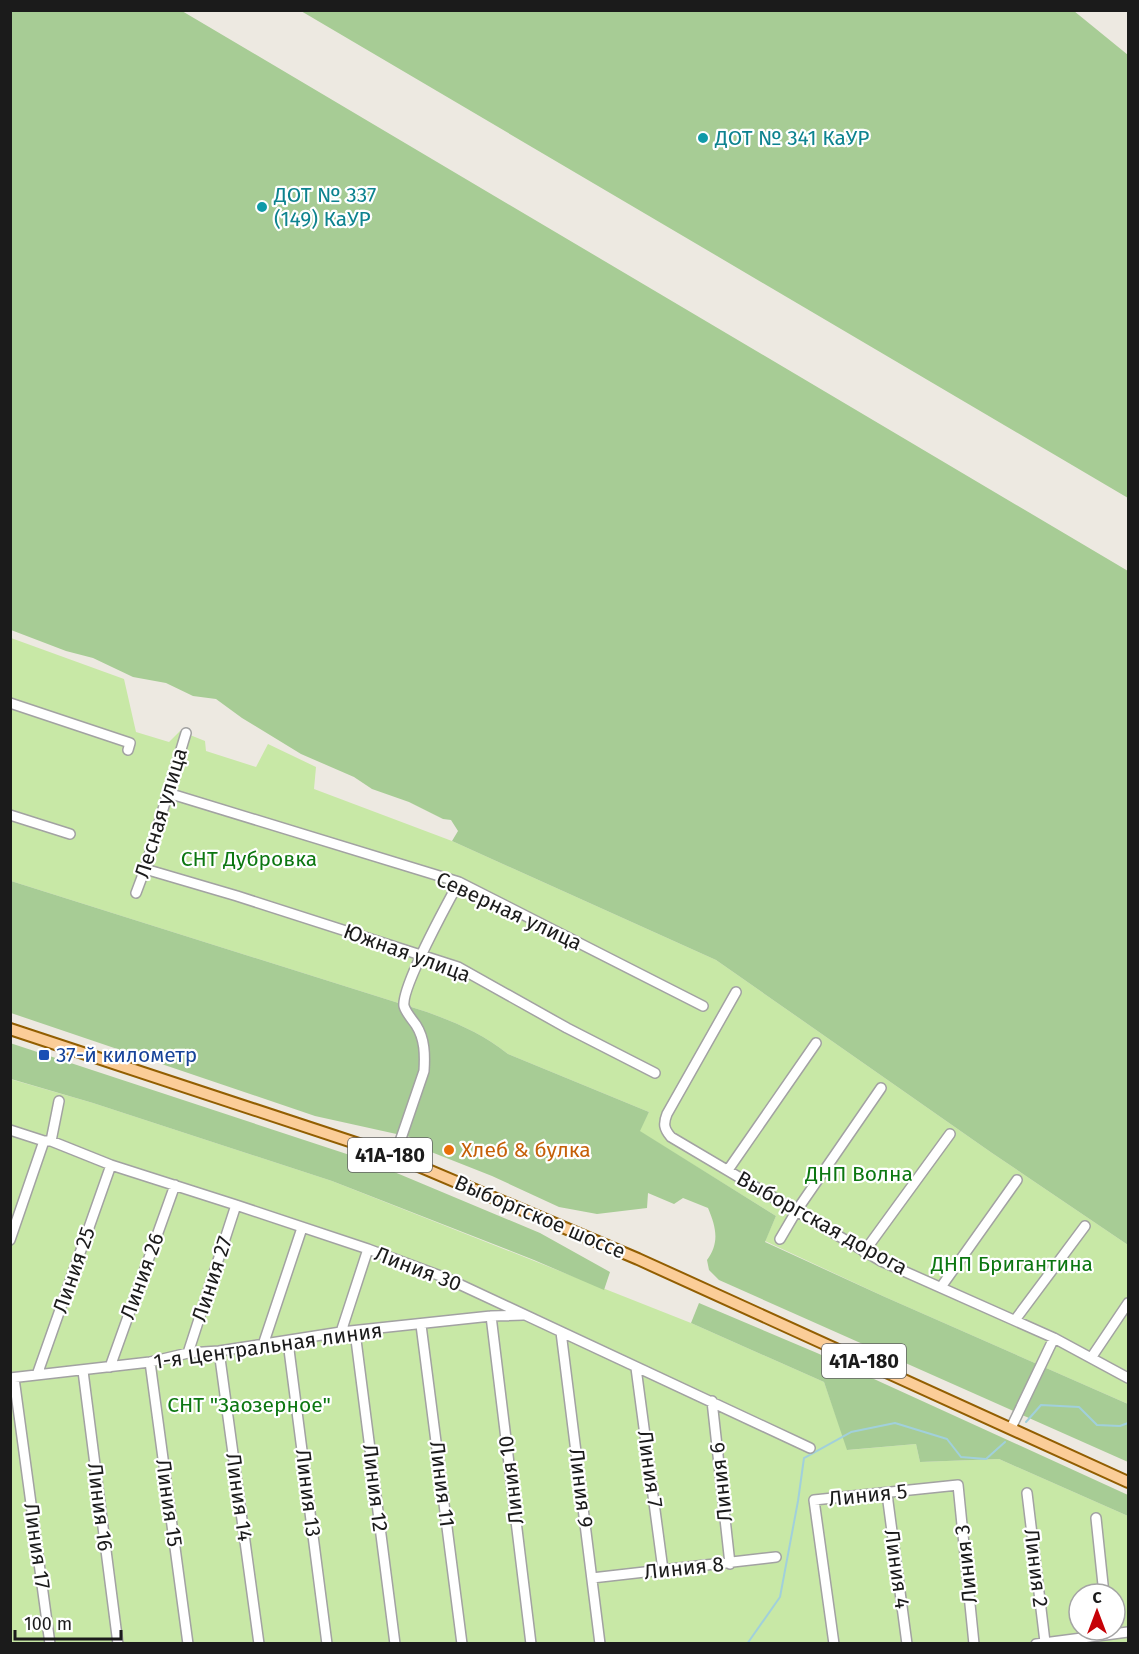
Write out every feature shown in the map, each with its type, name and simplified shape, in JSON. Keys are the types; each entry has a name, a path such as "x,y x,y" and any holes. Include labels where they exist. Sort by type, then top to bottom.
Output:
{"main road":[{"name":"Выборгское шоссе","path":"10,1029 395,1156 535,1214 1011,1428"},
{"name":"41А-180","path":"1011,1428 1128,1482"}],"street":[{"path":"10,703 130,743 128,750"},
{"name":"Лесная улица","path":"136,893 186,732"},
{"name":"Северная улица","path":"168,793 459,882 703,1006"},
{"path":"10,815 70,834"},
{"name":"Южная улица","path":"145,868 458,967 567,1028 655,1073"},
{"path":"395,1156 424,1071 424,1045 417,1027 404,1006 404,996 459,882"},
{"name":"Выборгская дорога","path":"736,992 667,1114 664,1123 665,1130 671,1137 864,1252 1054,1338 1128,1378"},
{"path":"728,1170 816,1043"},
{"path":"780,1239 797,1210 881,1088"},
{"path":"10,1240 48,1141 59,1101"},
{"name":"Линия 30","path":"10,1130 368,1249 446,1278 810,1448"},
{"path":"864,1252 950,1134"},
{"name":"Линия 25","path":"37,1375 111,1165"},
{"path":"941,1287 1017,1180"},
{"name":"Линия 26","path":"110,1367 175,1185"},
{"name":"Линия 27","path":"188,1353 237,1205"},
{"path":"1015,1320 1085,1226"},
{"path":"263,1345 302,1228"},
{"path":"341,1332 368,1249"},
{"path":"1090,1358 1128,1303"},
{"name":"1-я Центральная линия","path":"12,1378 150,1362 188,1353 288,1342 341,1332 491,1316 526,1315"},
{"name":"Линия 10","path":"491,1316 531,1644"},
{"name":"Линия 11","path":"422,1325 462,1644"},
{"name":"Линия 12","path":"355,1332 395,1644"},
{"name":"Линия 9","path":"561,1332 600,1644"},
{"path":"1011,1428 1054,1338"},
{"name":"Линия 13","path":"288,1342 327,1644"},
{"name":"Линия 14","path":"219,1351 259,1644"},
{"name":"Линия 15","path":"150,1362 188,1644"},
{"name":"Линия 7","path":"636,1368 663,1570"},
{"name":"Линия 16","path":"83,1371 118,1644"},
{"name":"Линия 17","path":"12,1378 50,1644"},
{"name":"Линия 6","path":"712,1401 730,1563"},
{"name":"Линия 5","path":"834,1644 814,1500 958,1485"},
{"name":"Линия 3","path":"958,1485 974,1644"},
{"name":"Линия 2","path":"1027,1493 1041,1643"},
{"name":"Линия 4","path":"887,1494 907,1644"},
{"path":"1096,1518 1103,1582"},
{"name":"Линия 8","path":"592,1578 776,1557"},
{"path":"1041,1643 1066,1642"}],"green space":[{"path":"11,10 182,11 1128,571 1128,1245 716,960 452,841 458,831 451,820 443,819 409,802 372,789 354,777 301,754 242,718 216,699 193,696 166,683 133,677 93,658 66,651 11,630"},
{"path":"301,11 1074,11 1128,55 1128,498"},
{"path":"11,638 124,679 136,732 169,742 180,731 205,741 206,751 256,767 268,744 316,767 314,789 452,841 716,960 1128,1245 1128,1404 885,1297 765,1241 776,1216 639,1131 649,1112 508,1054 469,1030 427,1012 11,881"},
{"path":"11,881 427,1012 469,1030 508,1054 649,1112 640,1131 776,1216 765,1242 1128,1404 1128,1462 719,1280 709,1270 707,1260 715,1241 713,1222 708,1208 683,1198 674,1204 648,1193 647,1208 597,1214 559,1207 492,1176 416,1146 410,1137 315,1116 11,1013"},
{"path":"10,1043 368,1161 540,1233 610,1272 604,1290 534,1260 332,1181 93,1103 11,1079"},
{"name":"СНТ \"Заозерное\"","path":"10,1079 93,1103 332,1181 691,1323 824,1382 848,1450 916,1444 920,1462 999,1459 1128,1516 1128,1643 11,1643"},
{"path":"699,1303 817,1353 1128,1495 1128,1516 999,1459 920,1462 916,1444 847,1450 824,1382 691,1323"}],"waterway":[{"path":"1026,1422 1041,1405 1079,1407 1097,1425 1120,1426 1128,1423"},
{"path":"747,1644 780,1597 804,1458 851,1432 895,1423 947,1439 961,1457 986,1459 1005,1442"}],"place":[{"name":"ДОТ № 341 КаУР","path":"703,138"},
{"name":"ДОТ № 337 (149) КаУР","path":"262,207"},
{"name":"37-й километр","path":"44,1055"},
{"name":"Хлеб & булка","path":"449,1150"}],"park label":[{"name":"СНТ Дубровка","path":"249,859"},
{"name":"ДНП Волна","path":"859,1174"},
{"name":"ДНП Бригантина","path":"1012,1264"}]}
